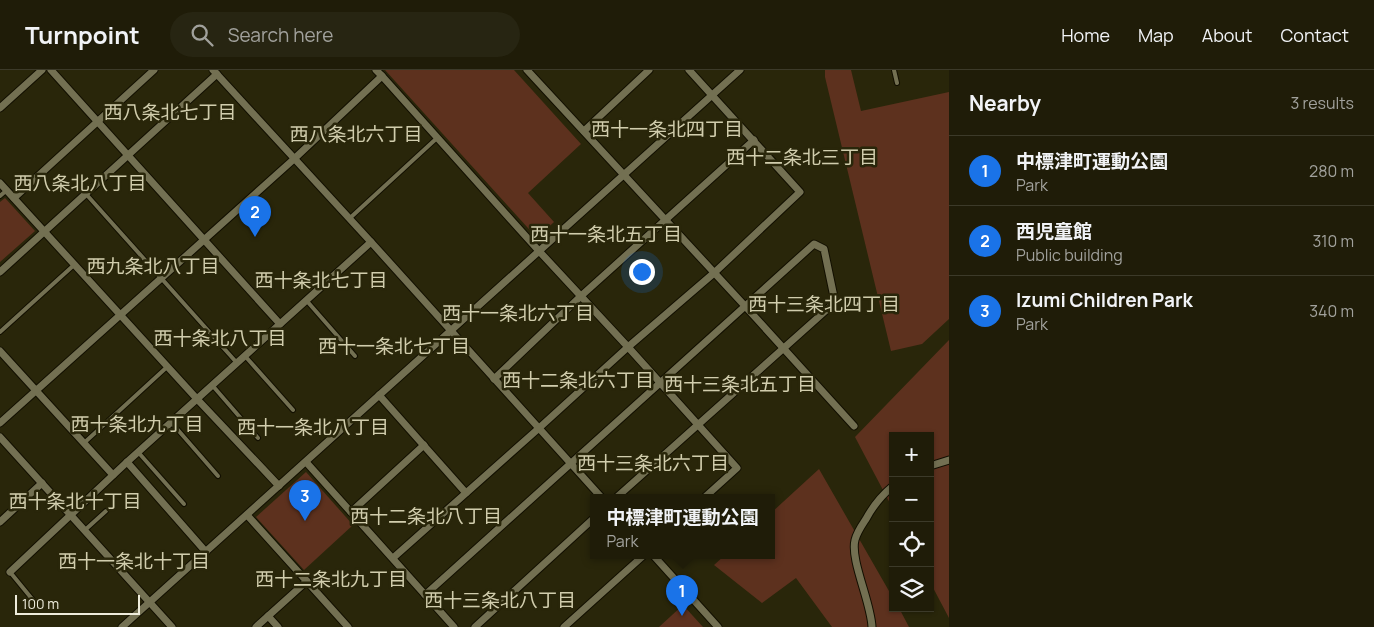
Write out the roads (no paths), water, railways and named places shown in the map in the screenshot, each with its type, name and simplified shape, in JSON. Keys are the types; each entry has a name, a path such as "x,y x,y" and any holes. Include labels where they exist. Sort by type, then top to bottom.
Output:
{"street":[{"path":"0,108 42,70"},
{"path":"51,70 280,324"},
{"path":"14,198 154,70"},
{"path":"376,70 737,468 708,494"},
{"path":"527,70 746,306 854,426"},
{"path":"584,131 649,70"},
{"path":"393,558 628,347 714,273 800,192 689,70"},
{"path":"122,627 740,70"},
{"path":"0,272 218,72 294,159 350,218 597,494"},
{"path":"0,423 294,159 382,76"},
{"path":"494,379 581,296 754,140"},
{"path":"0,183 167,368 279,486"},
{"path":"10,572 70,514 371,242"},
{"path":"425,595 814,244 824,249 834,297 832,305 620,494"},
{"path":"0,351 113,475"},
{"path":"379,395 466,493"},
{"path":"0,437 172,627"},
{"path":"351,512 424,445"},
{"path":"934,465 949,460"},
{"path":"127,462 206,552"},
{"path":"306,462 454,627"},
{"path":"0,522 42,483"},
{"path":"872,627 870,610 855,555 855,541 868,514 889,490"},
{"path":"247,515 348,627"},
{"path":"475,627 590,522"},
{"path":"564,627 640,559"},
{"path":"657,559 718,627"},
{"path":"256,627 307,581"},
{"path":"268,616 278,627"}],"lane":[{"path":"894,70 897,82"},
{"path":"350,218 437,138"},
{"path":"0,196 7,190"},
{"path":"86,194 237,363"},
{"path":"0,332 74,265"},
{"path":"306,300 355,356"},
{"path":"245,356 293,410"},
{"path":"84,444 167,368"},
{"path":"212,385 258,438"},
{"path":"171,422 218,476"},
{"path":"138,452 184,504"},
{"path":"85,530 106,511"},
{"path":"10,572 37,605"}],"place":[{"name":"西児童館","path":"255,237"},
{"name":"Izumi Children Park","path":"305,521"},
{"name":"中標津町運動公園","path":"682,616"}],"district":[{"name":"西八条北七丁目","path":"170,112"},
{"name":"西十一条北四丁目","path":"667,129"},
{"name":"西八条北六丁目","path":"356,134"},
{"name":"西十二条北三丁目","path":"802,157"},
{"name":"西八条北八丁目","path":"80,183"},
{"name":"西十一条北五丁目","path":"606,234"},
{"name":"西九条北八丁目","path":"153,266"},
{"name":"西十条北七丁目","path":"321,280"},
{"name":"西十三条北四丁目","path":"824,304"},
{"name":"西十一条北六丁目","path":"518,313"},
{"name":"西十条北八丁目","path":"220,338"},
{"name":"西十一条北七丁目","path":"394,346"},
{"name":"西十二条北六丁目","path":"578,380"},
{"name":"西十三条北五丁目","path":"740,384"},
{"name":"西十条北九丁目","path":"137,424"},
{"name":"西十一条北八丁目","path":"313,427"},
{"name":"西十三条北六丁目","path":"653,463"},
{"name":"西十条北十丁目","path":"75,501"},
{"name":"西十二条北八丁目","path":"426,516"},
{"name":"西十一条北十丁目","path":"134,561"},
{"name":"西十二条北九丁目","path":"331,579"},
{"name":"西十三条北八丁目","path":"500,600"}]}
